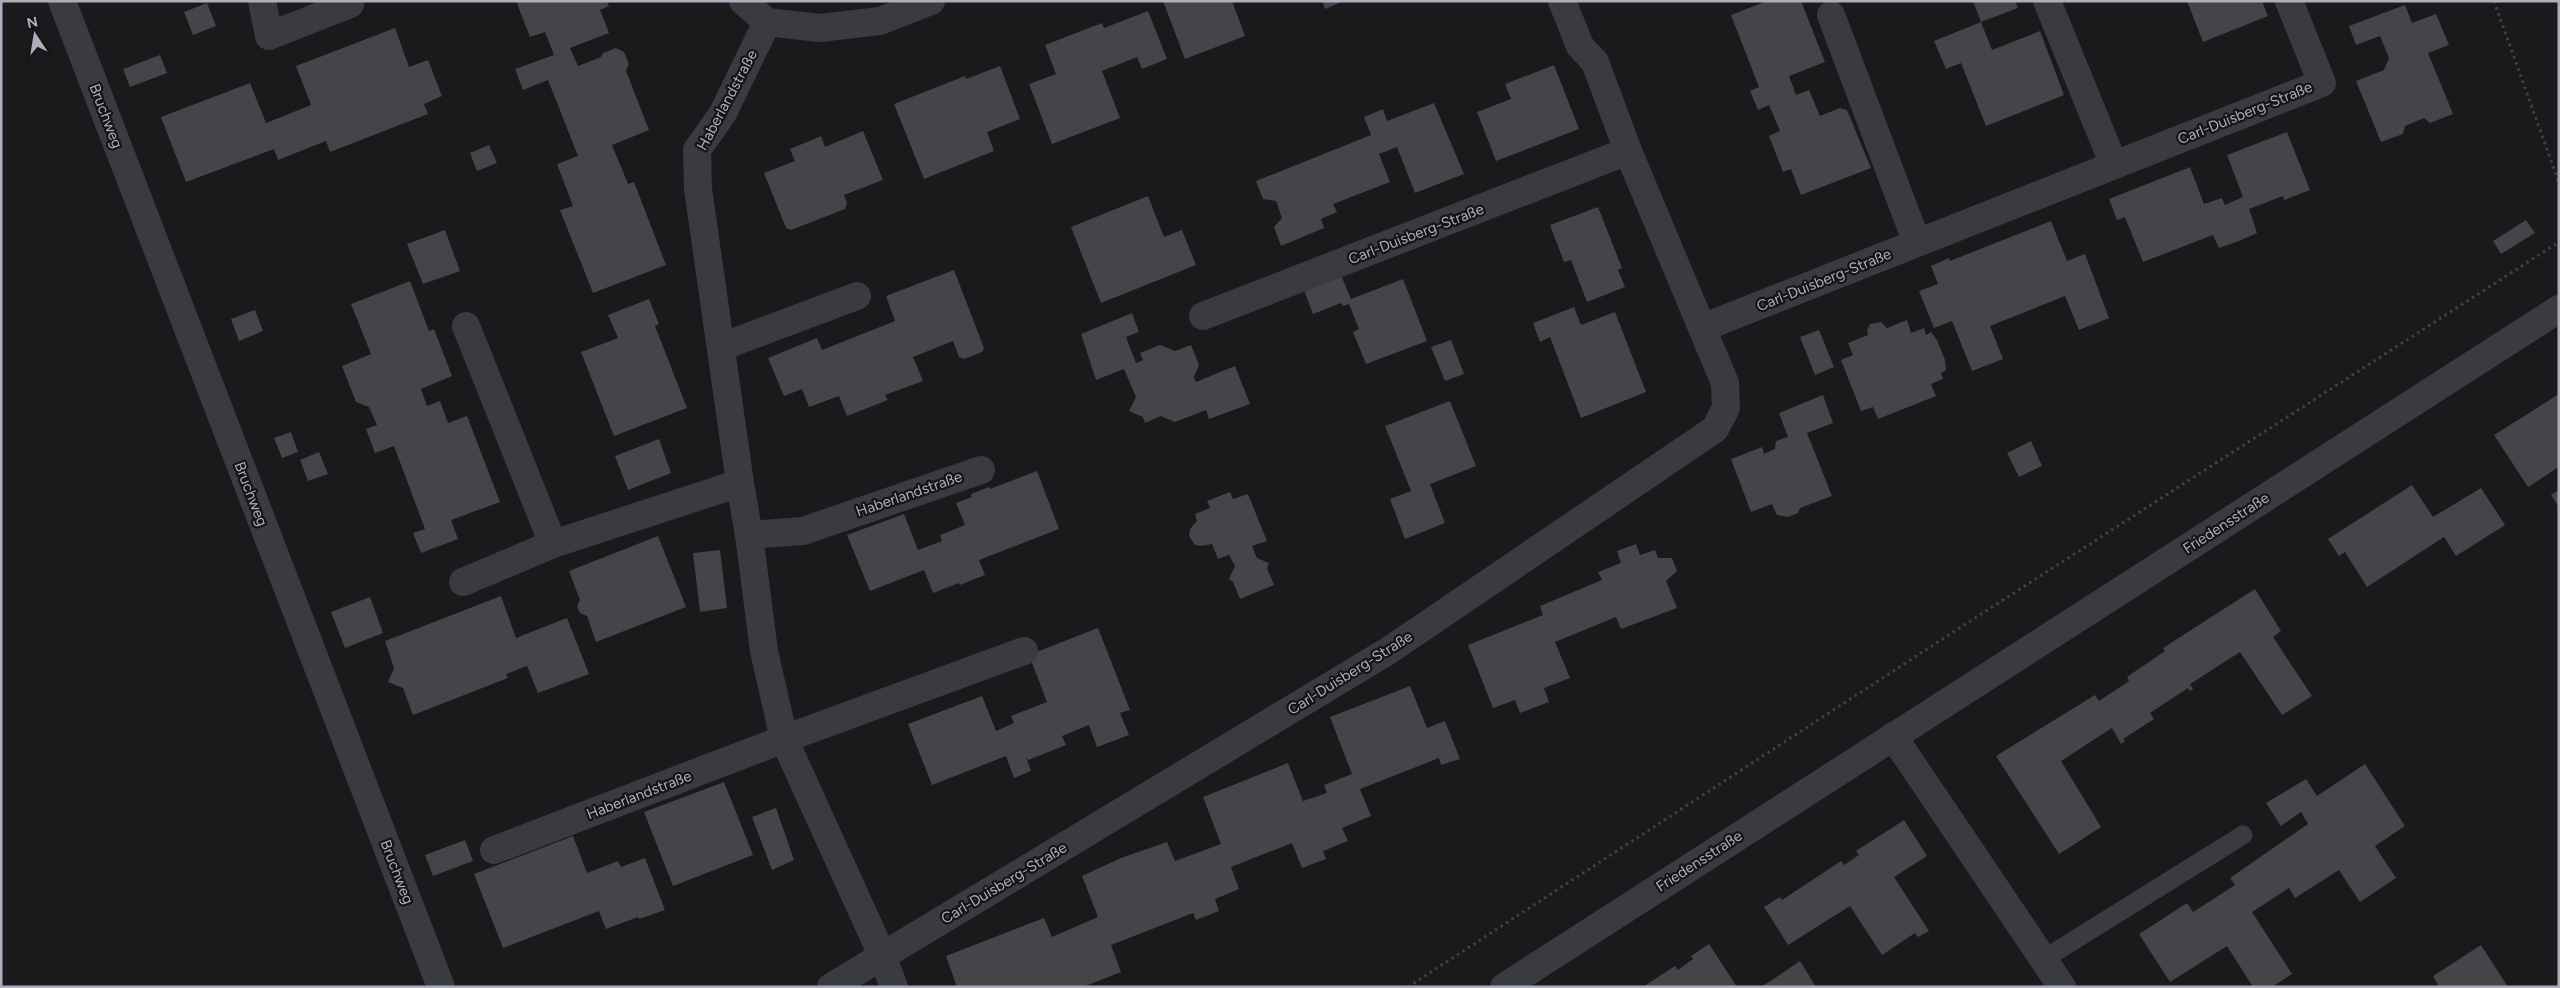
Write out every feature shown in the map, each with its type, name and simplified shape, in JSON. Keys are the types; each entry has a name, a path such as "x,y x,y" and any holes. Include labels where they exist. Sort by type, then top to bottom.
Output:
{"street":[{"name":"Bruchweg","path":"62,1 441,987"},
{"path":"262,1 269,36 350,4"},
{"path":"743,1 767,22 820,28 880,21 931,1"},
{"name":"Carl-Duisberg-Straße","path":"882,955 1388,651 1715,429 1726,408 1725,383 1628,151 1595,62 1580,46 1562,1"},
{"path":"2047,1 2114,165"},
{"name":"Carl-Duisberg-Straße","path":"1702,328 2322,83 2289,1"},
{"path":"1832,15 1917,243"},
{"name":"Haberlandstraße","path":"767,22 723,113 697,150 698,189 749,535 764,651 784,739 882,955 894,987"},
{"name":"Carl-Duisberg-Straße","path":"1203,316 1628,151"},
{"path":"721,347 857,296"},
{"name":"Friedensstraße","path":"1504,987 2559,309"},
{"path":"466,326 553,544"},
{"name":"Haberlandstraße","path":"749,535 803,531 981,470"},
{"path":"463,582 553,544 740,483"},
{"name":"Haberlandstraße","path":"494,850 784,739 1024,651"},
{"path":"1893,736 2044,959 2057,985"},
{"path":"831,987 882,955"}],"lane":[{"path":"2044,959 2243,835"}],"path":[{"path":"2494,1 2559,183"},
{"path":"1408,987 1935,643 2559,242"}],"building":[{"path":"516,1 607,1 609,6 600,10 609,33 570,48 578,66 601,57 603,53 616,48 624,52 629,64 626,71 649,130 612,145 628,184 634,182 666,265 593,293 560,210 573,206 557,164 578,156 548,80 523,90 515,69 554,55 545,32 530,37"},
{"path":"1163,1 1232,1 1245,36 1185,59"},
{"path":"1322,1 1344,1 1325,9"},
{"path":"1767,1 1801,1 1825,62 1789,76 1796,95 1809,90 1820,116 1840,108 1847,110 1871,168 1801,195 1791,169 1783,172 1769,136 1780,131 1769,105 1758,110 1750,91 1759,87 1731,15"},
{"path":"1973,1 2015,1 2018,8 1981,22"},
{"path":"2187,1 2262,1 2268,16 2203,42"},
{"path":"207,3 216,26 193,35 184,12"},
{"path":"2405,5 2412,23 2436,14 2449,45 2428,53 2453,114 2430,123 2424,118 2405,126 2403,134 2381,142 2356,81 2384,70 2389,58 2380,36 2356,45 2349,26"},
{"path":"1148,11 1167,59 1142,69 1137,57 1102,71 1120,118 1052,144 1029,84 1056,74 1045,45 1102,23 1104,28"},
{"path":"1981,22 1992,50 2040,31 2064,95 1986,126 1961,63 1946,69 1934,41"},
{"path":"395,28 409,67 428,60 442,96 424,104 428,114 330,152 326,141 278,160 274,149 186,182 161,117 250,83 266,123 311,105 296,66"},
{"path":"160,55 167,73 130,87 123,69"},
{"path":"1554,65 1579,129 1496,161 1477,112 1511,99 1505,84"},
{"path":"1000,66 1020,119 987,132 994,151 924,179 894,104 965,76 966,79"},
{"path":"1434,103 1464,174 1415,193 1397,147 1379,154 1390,182 1333,204 1337,212 1321,219 1324,228 1281,246 1274,227 1282,218 1276,201 1263,199 1256,181 1371,135 1364,117 1383,109 1387,121"},
{"path":"863,131 883,180 844,195 847,203 845,209 791,230 786,228 764,173 795,161 790,149 821,136 825,147"},
{"path":"2287,132 2310,190 2284,200 2283,196 2249,209 2257,233 2239,241 2219,248 2213,235 2143,262 2125,217 2117,220 2109,199 2190,167 2204,204 2222,198 2225,205 2243,197 2227,155"},
{"path":"489,145 497,163 477,171 470,153"},
{"path":"1148,196 1164,237 1182,230 1196,265 1101,303 1071,227"},
{"path":"1598,207 1622,268 1618,270 1625,287 1587,302 1571,260 1564,262 1550,225"},
{"path":"2526,220 2535,233 2501,254 2493,241"},
{"path":"2051,221 2067,261 2085,254 2109,318 2079,330 2065,296 1990,326 2003,359 1972,371 1952,321 1934,328 1919,291 1938,284 1931,266 1949,258 1950,261"},
{"path":"445,230 460,271 423,284 407,244"},
{"path":"954,270 984,348 982,352 964,359 959,357 953,341 913,357 923,381 885,395 888,400 847,416 839,396 809,407 802,389 784,396 768,358 817,338 822,350 895,321 886,296"},
{"path":"1341,275 1351,299 1403,279 1427,341 1366,364 1353,332 1359,329 1349,304 1343,306 1341,303 1313,314 1304,290"},
{"path":"410,281 429,331 434,329 452,376 421,389 427,406 440,401 448,423 467,416 500,502 451,520 458,539 421,553 413,533 425,529 394,446 375,453 366,429 377,425 369,407 356,402 342,366 371,354 351,304"},
{"path":"649,299 659,324 655,326 687,408 614,436 581,352 618,338 608,315"},
{"path":"1574,307 1581,325 1615,312 1646,392 1581,418 1550,337 1540,342 1533,323"},
{"path":"255,310 263,331 239,341 231,319"},
{"path":"1132,313 1139,332 1126,337 1136,363 1143,360 1140,353 1160,345 1175,351 1191,345 1199,365 1194,377 1196,382 1235,366 1250,404 1209,419 1206,410 1175,422 1161,416 1145,423 1143,417 1129,411 1136,397 1124,369 1096,380 1081,334"},
{"path":"1907,320 1911,333 1924,328 1926,335 1931,332 1937,340 1945,360 1946,370 1941,373 1943,379 1931,384 1936,396 1878,419 1873,407 1861,411 1841,360 1853,355 1848,343 1868,335 1867,331 1870,324 1881,322 1887,328"},
{"path":"1819,330 1834,367 1815,375 1800,337"},
{"path":"1451,340 1464,374 1445,381 1431,347"},
{"path":"2559,394 2559,467 2528,487 2494,435"},
{"path":"1823,395 1833,423 1807,433 1832,496 1800,508 1798,513 1788,517 1777,515 1772,504 1751,512 1731,459 1762,447 1764,454 1775,449 1776,441 1788,437 1779,413"},
{"path":"1450,401 1476,466 1430,484 1445,523 1405,539 1390,499 1411,491 1385,426"},
{"path":"291,432 298,452 282,458 274,438"},
{"path":"659,439 671,473 628,490 615,456"},
{"path":"2031,441 2042,466 2019,477 2007,453"},
{"path":"319,452 328,474 308,481 300,460"},
{"path":"1037,471 1059,529 979,560 985,575 960,585 959,583 933,593 924,570 870,591 847,535 904,514 918,550 942,541 940,535 965,525 956,503 972,497 971,494 989,487 990,489"},
{"path":"2412,485 2433,517 2481,488 2505,525 2456,556 2444,537 2367,587 2345,552 2339,556 2328,539"},
{"path":"2559,490 2559,507 2551,495"},
{"path":"1230,492 1233,499 1248,494 1267,541 1252,546 1257,558 1269,563 1267,568 1274,585 1240,599 1233,582 1229,579 1235,566 1229,555 1218,559 1212,544 1195,545 1189,536 1190,529 1197,521 1195,514 1210,508 1207,501"},
{"path":"658,536 686,607 596,642 587,616 580,613 577,606 580,600 569,571"},
{"path":"1636,544 1640,555 1655,550 1658,558 1672,558 1677,571 1666,581 1677,608 1621,629 1616,617 1555,642 1570,678 1544,688 1549,702 1520,713 1515,700 1493,708 1468,645 1543,615 1540,606 1602,580 1598,572 1621,563 1617,551"},
{"path":"720,550 727,608 700,612 693,553"},
{"path":"2255,589 2281,631 2273,637 2312,696 2282,715 2240,652 2190,684 2193,689 2190,691 2188,688 2150,713 2154,719 2123,739 2125,741 2121,744 2112,728 2061,761 2101,827 2059,854 1996,756 2095,695 2099,701 2129,681 2127,677 2165,651 2163,648"},
{"path":"501,596 516,638 567,618 589,674 538,693 527,666 506,674 508,678 413,715 403,688 388,682 394,668 385,641"},
{"path":"370,597 383,633 345,648 331,612"},
{"path":"1098,628 1130,710 1120,713 1129,735 1097,747 1089,725 1062,736 1066,745 1028,760 1026,757 1031,771 1014,778 1006,756 932,785 908,724 982,696 996,731 1014,723 1011,716 1047,702 1029,655"},
{"path":"1410,686 1427,728 1445,721 1460,759 1441,765 1439,758 1360,789 1371,816 1342,828 1348,841 1323,851 1326,859 1302,868 1292,843 1231,867 1239,889 1215,899 1219,911 1196,920 1193,913 1111,945 1121,972 1083,987 957,987 946,956 1044,918 1052,937 1098,917 1082,876 1121,858 1167,842 1175,861 1221,844 1203,797 1288,763 1303,801 1327,793 1324,785 1352,774 1330,717"},
{"path":"2365,764 2405,826 2375,846 2396,878 2360,902 2339,870 2295,898 2289,888 2252,912 2292,974 2272,987 2253,987 2227,946 2170,982 2139,934 2187,903 2193,912 2235,885 2230,878 2308,824 2301,812 2281,826 2266,803 2306,779 2317,796"},
{"path":"724,782 753,855 673,886 644,812"},
{"path":"776,808 794,860 772,870 752,817"},
{"path":"1904,820 1927,856 1894,877 1929,931 1918,937 1915,933 1882,955 1850,906 1788,945 1764,907 1780,897 1782,900 1841,861 1844,865 1859,855 1856,851"},
{"path":"573,836 587,873 618,861 621,867 645,858 665,910 639,919 638,917 606,929 599,911 503,948 474,874"},
{"path":"465,840 473,861 433,876 425,855"},
{"path":"1709,944 1737,987 1643,987 1675,966 1678,970 1693,959 1691,956"},
{"path":"2481,945 2508,987 2439,987 2433,976"},
{"path":"1800,961 1816,987 1761,987 1772,980"}]}
